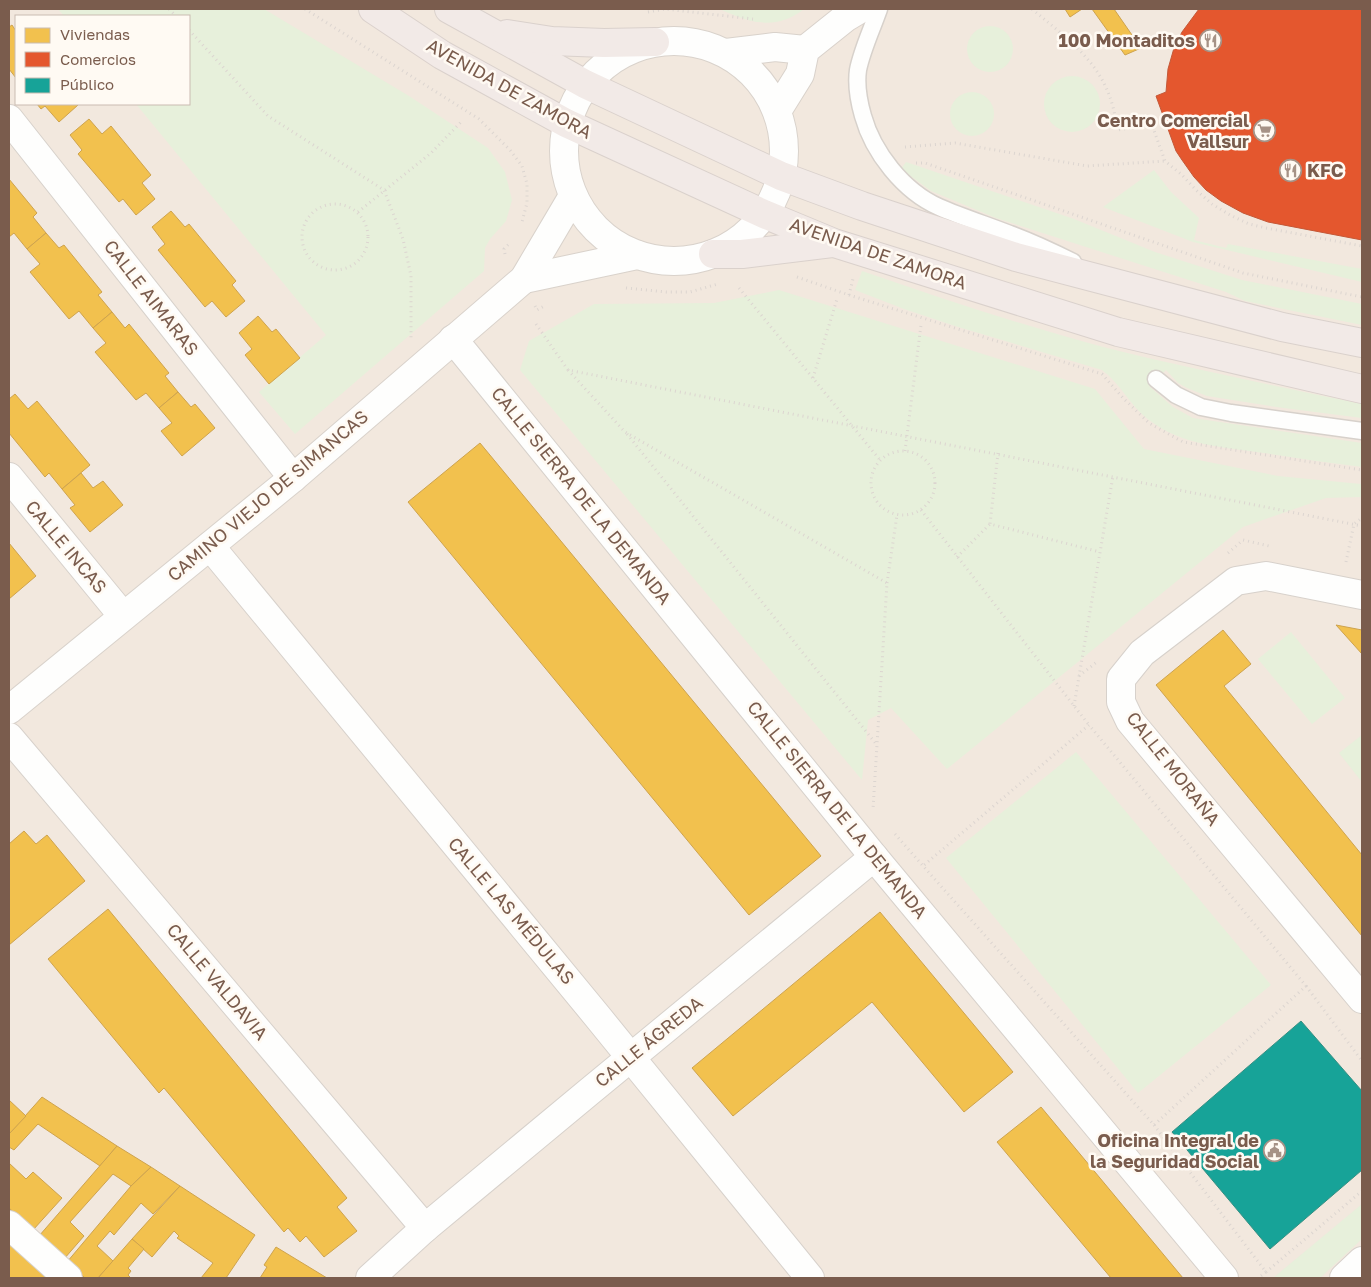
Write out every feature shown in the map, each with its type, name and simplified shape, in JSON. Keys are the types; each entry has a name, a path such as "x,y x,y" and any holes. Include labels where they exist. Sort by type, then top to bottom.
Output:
{"highway":[{"name":"AVENIDA DE ZAMORA","path":"373,9 442,55 566,123 764,214 834,243 1118,332 1362,390"},
{"path":"449,9 585,84 781,176 896,218 1016,257 1282,327 1362,343"},
{"path":"488,31 552,41 655,42"},
{"path":"713,254 742,254 834,243"}],"street":[{"path":"777,111 800,74 805,50 845,18 860,9"},
{"path":"674,40 697,43 726,53 746,67 768,93 777,111 784,137 781,176 774,196 764,214 748,232 732,244 713,254 689,260 666,260 637,254 616,244 597,230 581,211 566,176 563,151 566,123 573,104 585,84 600,69 620,54 655,42 674,40"},
{"path":"726,53 775,47 805,50"},
{"name":"CALLE AIMARAS","path":"9,119 293,478"},
{"name":"CAMINO VIEJO DE SIMANCAS","path":"9,710 293,478 524,279 573,196"},
{"name":"CAMINO VIEJO DE SIMANCAS","path":"524,279 637,254"},
{"name":"CALLE SIERRA DE LA DEMANDA","path":"454,339 874,857 1224,1278"},
{"name":"CALLE INCAS","path":"9,477 124,616"},
{"name":"CALLE LAS MÉDULAS","path":"210,546 631,1057 810,1278"},
{"name":"CALLE MORAÑA","path":"1362,595 1266,576 1236,581 1142,653 1121,679 1121,702 1130,721 1362,999"},
{"name":"CALLE VALDAVIA","path":"9,737 425,1228"},
{"name":"CALLE ÁGREDA","path":"370,1278 425,1228 874,857"},
{"path":"9,1225 68,1278"},
{"path":"1344,1278 1362,1261"}],"lane":[{"path":"879,9 858,72 858,83 860,105 865,123 874,144 886,164 907,185 937,206 1026,240 1130,288"},
{"path":"1156,379 1176,395 1201,406 1232,413 1362,431"}],"path":[{"name":"AVENIDA DE ZAMORA","path":"306,9 479,119 510,150 522,166 527,184 527,203 518,230"},
{"path":"1032,9 1094,66 1109,92 1117,130 1152,125 1166,161 1212,204 1249,224 1362,246"},
{"path":"190,31 268,116 384,190 403,239 411,276 411,341"},
{"path":"358,212 431,153 463,120"},
{"path":"905,147 955,143 1087,166 1166,161"},
{"path":"908,164 925,163 1243,273 1362,297"},
{"path":"334,203 345,204 358,212 367,228 368,239 366,250 360,259 340,270 329,270 319,266 310,259 304,250 301,240 302,229 306,219 314,210 323,205 334,203"},
{"path":"505,256 504,249 514,239"},
{"path":"792,275 859,298 1102,374 1149,423 1183,442 1362,470"},
{"path":"622,288 690,292 725,282"},
{"path":"739,288 880,460"},
{"path":"812,379 836,298"},
{"path":"537,310 552,302"},
{"path":"536,324 568,370 625,432 877,744"},
{"path":"905,451 921,325"},
{"path":"568,370 1362,526"},
{"path":"625,432 887,583"},
{"path":"905,451 915,453 924,458 934,475 935,485 928,503 921,510 905,516 887,512 879,506 871,487 871,477 874,468 880,460 896,452 905,451"},
{"path":"957,557 990,524 998,453"},
{"path":"1074,706 1114,476"},
{"path":"921,510 1089,725 1306,986 1362,1062"},
{"path":"879,816 872,809 887,583 897,515"},
{"path":"1346,562 1354,524 1362,518"},
{"path":"990,524 1100,552"},
{"path":"923,866 1089,725"},
{"path":"892,830 1154,1125 1266,1272"},
{"path":"1154,1125 1306,986"},
{"path":"1258,1278 1362,1191"}],"shaded area":[{"path":"9,9 1362,9 1362,1278 9,1278"}],"green space":[{"path":"58,9 264,9 409,96 488,148 505,172 512,200 506,221 490,239 485,248 484,271 295,434 259,392 326,335 137,105 190,105 190,15 63,15"},
{"path":"720,9 804,9 794,16 783,20 762,22 741,18"},
{"path":"990,26 1003,30 1009,36 1013,49 1009,62 1003,68 990,72 977,68 971,62 967,49 971,36 977,30"},
{"path":"1072,76 1083,78 1092,84 1098,93 1100,104 1098,115 1092,124 1083,130 1072,132 1061,130 1052,124 1046,115 1044,104 1046,93 1052,84 1061,78"},
{"path":"968,92 976,92 988,98 994,114 988,130 976,136 968,136 956,130 950,118 950,110 956,98"},
{"path":"906,162 1074,219 1155,252 1242,280 1362,304 1362,325 1245,301 1226,292 996,218 931,191 901,169"},
{"path":"1154,170 1171,192 1199,218 1194,240 1226,248 1228,244 1362,269 1362,282 1193,242 1103,207"},
{"path":"862,271 984,312 1107,348 1362,404 1362,418 1207,396 1178,383 1166,370 1149,386 1173,407 1193,418 1362,443 1362,467 1219,447 1176,435 1162,429 1142,414 1115,382 1102,370 955,326 855,290"},
{"path":"779,290 1095,389 1144,449 1278,476 1361,484 1362,497 1326,498 1243,527 947,769 891,708 868,720 862,780 520,370 529,341 594,304 714,303"},
{"path":"1291,632 1345,698 1312,724 1258,659"},
{"path":"1362,735 1362,782 1339,753"},
{"path":"1076,752 1271,985 1138,1093 946,858"},
{"path":"1362,1204 1362,1239 1320,1278 1273,1278"}],"building: Viviendas":[{"path":"1065,9 1082,9 1070,17"},
{"path":"1092,9 1114,9 1141,48 1125,55"},
{"path":"12,25 15,30 15,77 9,69 9,27"},
{"path":"38,105 78,105 59,122 45,106 41,109"},
{"path":"89,119 102,134 111,126 151,175 142,183 155,199 136,215 123,199 119,202 78,154 82,150 70,135"},
{"path":"9,179 37,213 33,217 46,233 27,249 14,233 9,237"},
{"path":"171,211 185,227 189,224 236,281 232,285 245,301 226,317 212,301 205,307 158,250 165,244 152,227"},
{"path":"46,233 59,248 64,245 102,292 98,295 112,312 93,328 79,311 69,319 30,272 40,264 27,249"},
{"path":"112,312 125,328 129,324 169,373 165,376 178,392 159,408 146,393 136,400 95,352 106,343 93,328"},
{"path":"258,316 272,332 276,329 300,358 269,384 245,355 252,349 239,333"},
{"path":"178,392 191,407 195,404 215,428 182,456 161,431 172,423 159,408"},
{"path":"15,394 28,409 37,401 90,465 62,489 49,473 45,477 9,433 9,399"},
{"path":"480,443 821,856 749,915 408,502"},
{"path":"81,473 93,488 103,481 123,505 90,532 70,508 75,505 62,489"},
{"path":"9,543 36,576 9,599"},
{"path":"1336,625 1362,630 1362,654"},
{"path":"1223,630 1251,664 1224,686 1362,855 1362,936 1156,685"},
{"path":"24,831 36,844 47,835 85,881 9,945 9,844"},
{"path":"108,909 347,1198 337,1207 357,1231 324,1257 306,1236 300,1242 288,1228 284,1232 164,1088 159,1093 48,959"},
{"path":"880,912 1013,1072 964,1112 872,1002 733,1116 692,1068"},
{"path":"42,1097 117,1146 100,1166 38,1124 14,1150 9,1147 9,1134"},
{"path":"9,1100 26,1116 9,1134"},
{"path":"1041,1107 1183,1278 1111,1278 997,1142"},
{"path":"117,1146 151,1167 131,1186 113,1174 70,1222 84,1236 64,1259 39,1236"},
{"path":"9,1163 26,1179 33,1172 62,1198 33,1230 9,1208"},
{"path":"151,1167 180,1186 153,1214 141,1203 114,1235 110,1231 97,1246 113,1261 98,1278 85,1278 67,1262 131,1186"},
{"path":"180,1186 255,1235 226,1278 201,1278 213,1263 177,1238 179,1236 174,1231 152,1257 132,1239"},
{"path":"132,1239 144,1249 128,1268 131,1271 128,1275 131,1278 98,1278"},
{"path":"9,1240 51,1278 9,1278"},
{"path":"276,1247 327,1278 260,1278 267,1267 264,1265"}],"building: Comercios":[{"name":"Centro Comercial Vallsur","path":"1199,9 1362,9 1362,240 1268,222 1243,213 1206,190 1182,160 1176,151 1156,96 1166,92 1168,69 1174,48 1182,32"}],"building: Público":[{"name":"Oficina Integral de la Seguridad Social","path":"1301,1021 1362,1091 1362,1170 1270,1249 1172,1132"}],"place":[{"name":"100 Montaditos","path":"1211,41"},
{"name":"Centro Comercial Vallsur","path":"1265,131"},
{"name":"KFC","path":"1291,171"},
{"name":"Oficina Integral de la Seguridad Social","path":"1275,1151"}]}
